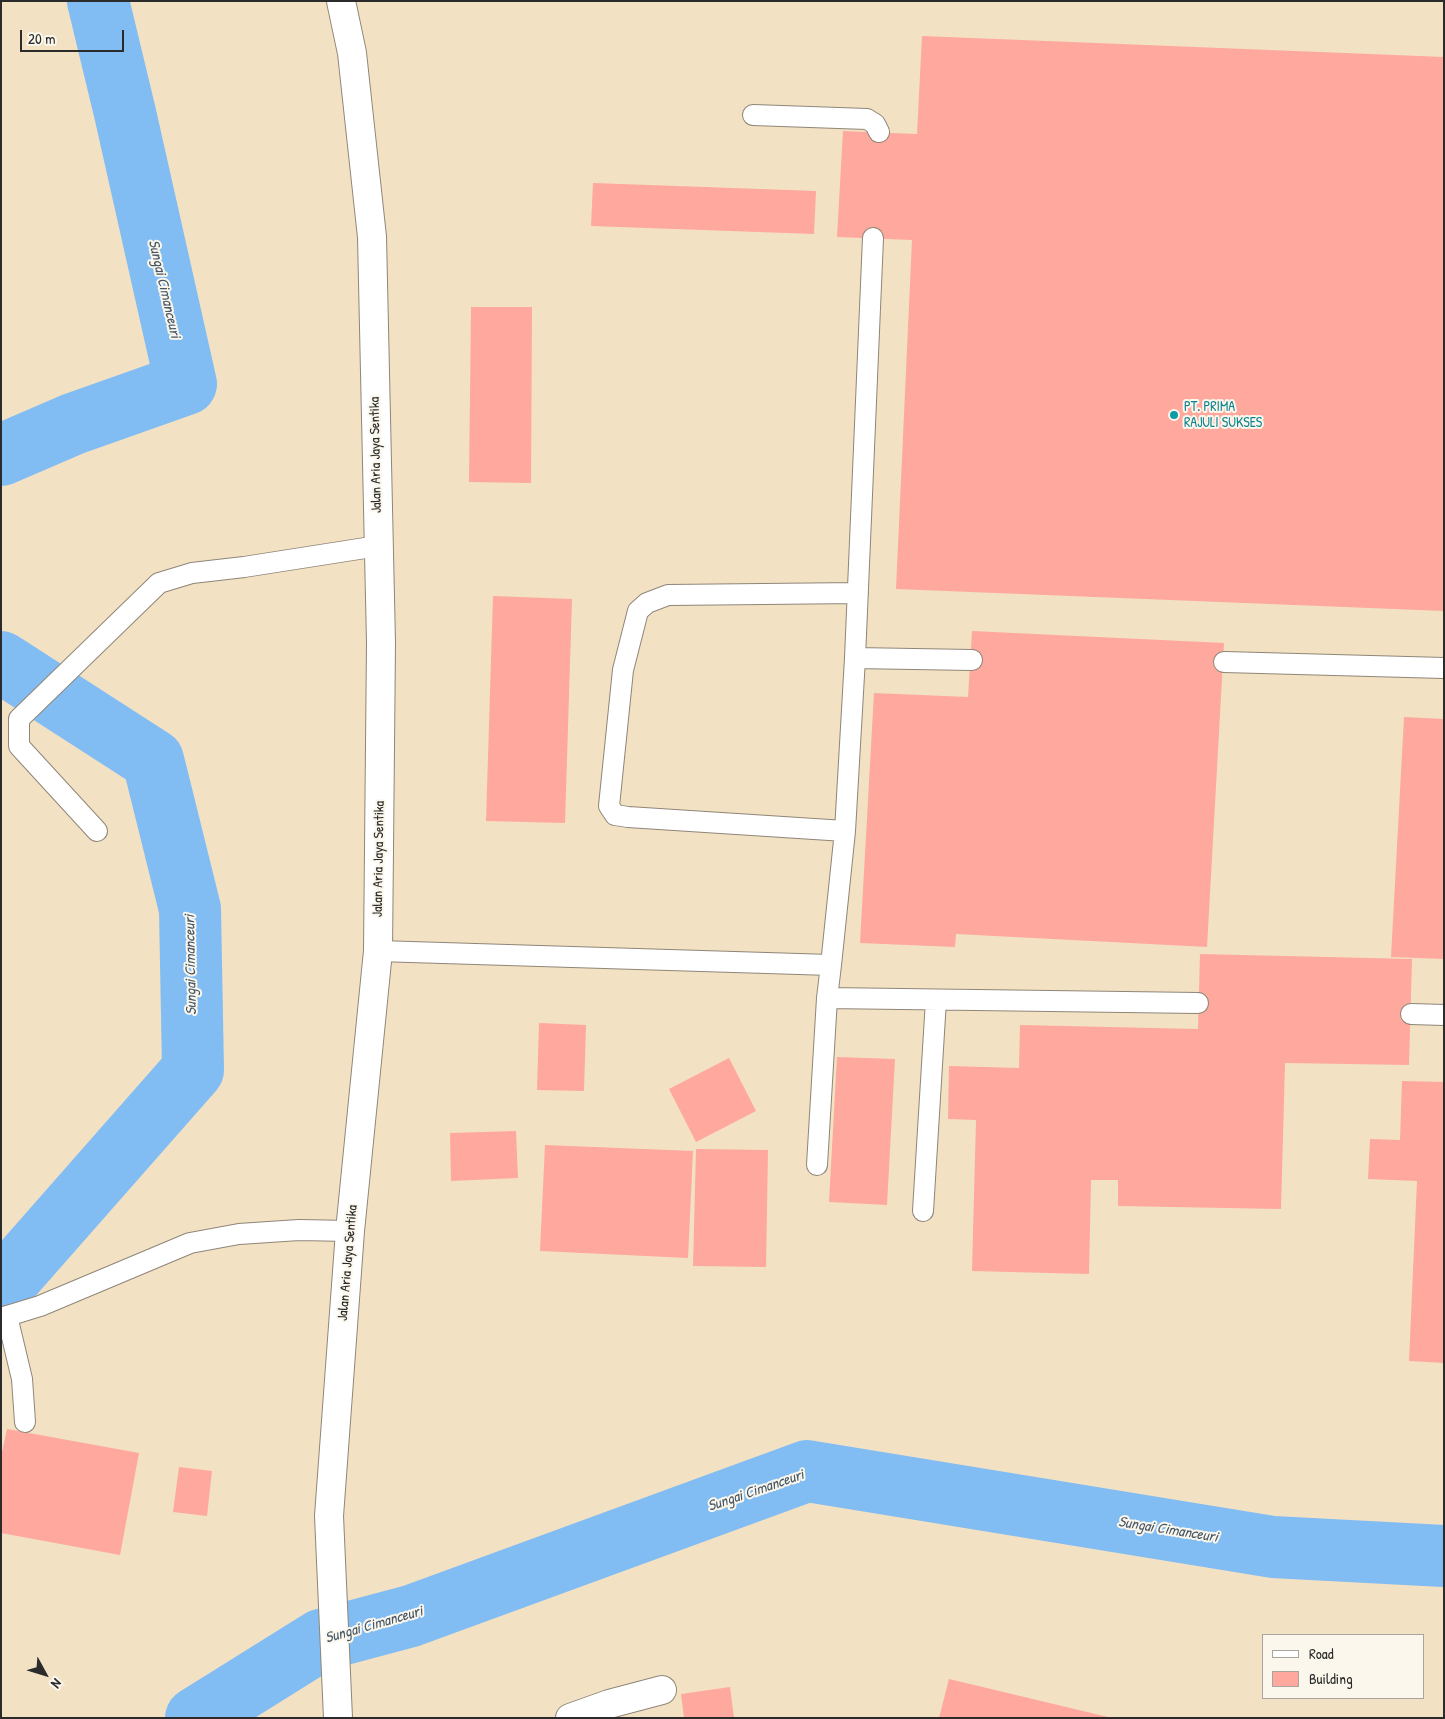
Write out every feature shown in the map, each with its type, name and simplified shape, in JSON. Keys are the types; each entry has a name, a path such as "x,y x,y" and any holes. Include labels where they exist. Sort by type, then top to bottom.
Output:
{"street":[{"name":"Jalan Aria Jaya Sentika","path":"338,1718 329,1516 350,1231 378,951 381,653 372,236 352,53 341,1"},
{"path":"570,1718 609,1704 662,1690"}],"lane":[{"path":"753,115 867,119 875,124 879,132"},
{"path":"816,1165 827,998 845,831 855,658 873,238"},
{"path":"97,831 19,746 19,719 159,583 192,573 244,568 378,546"},
{"path":"845,831 628,817 615,815 608,806 623,670 638,611 647,603 668,595 858,594"},
{"path":"855,658 972,660"},
{"path":"1224,662 1444,668"},
{"path":"378,951 832,965"},
{"path":"827,998 1198,1003"},
{"path":"924,1211 936,1000"},
{"path":"1411,1014 1444,1015"},
{"path":"25,1422 22,1379 4,1317 40,1306 190,1243 239,1234 299,1230 350,1231"}],"building":[{"name":"PT. PRIMA RAJULI SUKSES","path":"922,36 1444,57 1444,611 896,589 912,240 837,237 843,131 917,134"},
{"path":"593,183 816,191 814,234 591,226"},
{"path":"471,307 532,307 531,483 469,482"},
{"path":"493,596 572,599 565,823 486,821"},
{"path":"972,631 1224,643 1207,947 956,934 955,947 860,943 874,693 968,697"},
{"path":"1404,717 1444,719 1444,959 1391,957"},
{"path":"1200,954 1412,959 1409,1065 1285,1063 1281,1209 1118,1206 1118,1180 1091,1180 1089,1274 972,1271 976,1120 948,1119 949,1066 1019,1068 1020,1025 1198,1029"},
{"path":"539,1023 586,1025 584,1091 537,1090"},
{"path":"837,1057 895,1059 887,1205 829,1202"},
{"path":"729,1058 756,1111 696,1142 669,1089"},
{"path":"1402,1081 1444,1082 1444,1363 1409,1361 1417,1181 1368,1179 1370,1139 1400,1140"},
{"path":"516,1131 518,1178 451,1181 450,1133"},
{"path":"545,1145 693,1151 688,1258 540,1251"},
{"path":"696,1149 768,1150 766,1267 693,1266"},
{"path":"7,1429 139,1453 120,1555 1,1533 1,1457"},
{"path":"179,1467 212,1471 207,1516 173,1512"},
{"path":"949,1679 1108,1717 1108,1718 939,1718"},
{"path":"730,1687 734,1718 684,1718 681,1694"}],"waterway":[{"name":"Sungai Cimanceuri","path":"1,455 73,424 186,384 98,1"},
{"name":"Sungai Cimanceuri","path":"1,662 153,760 190,909 193,1070 10,1278 1,1276"},
{"name":"Sungai Cimanceuri","path":"196,1718 321,1640 411,1616 807,1471 1273,1547 1444,1556"}],"place":[{"name":"PT. PRIMA RAJULI SUKSES","path":"1174,415"}]}
